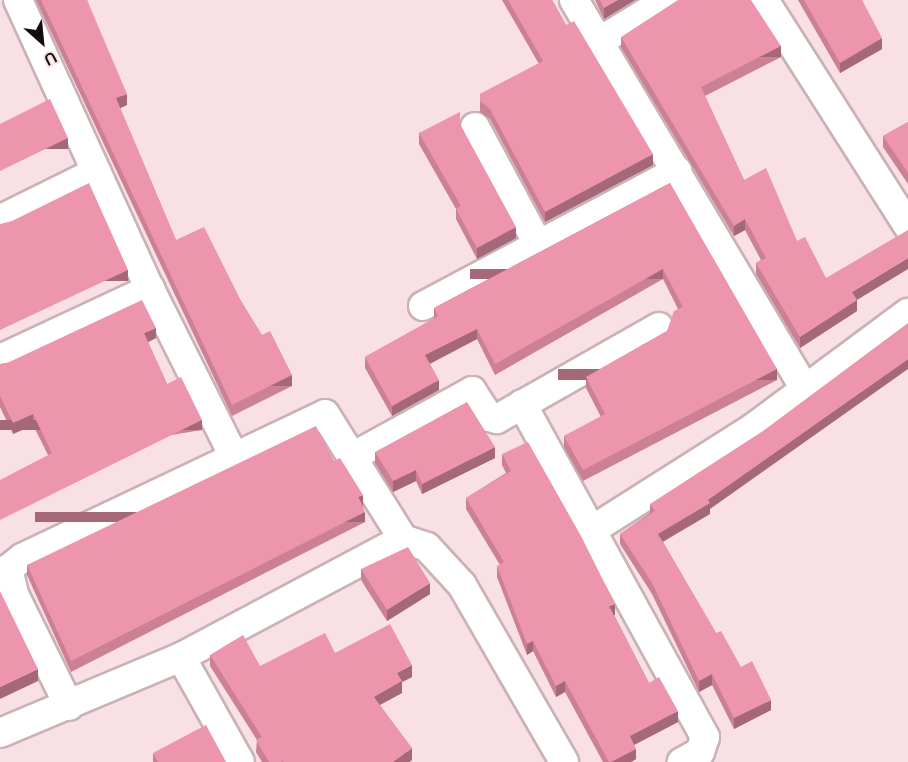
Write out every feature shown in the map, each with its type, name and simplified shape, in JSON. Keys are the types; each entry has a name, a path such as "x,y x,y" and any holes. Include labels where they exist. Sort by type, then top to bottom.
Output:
{"street":[{"path":"18,0 150,289 233,455"},
{"path":"574,0 805,389"},
{"path":"600,41 667,0"},
{"path":"764,0 908,226"},
{"path":"476,127 539,246"},
{"path":"423,306 677,171"},
{"path":"5,217 96,172"},
{"path":"0,359 150,289"},
{"path":"589,532 805,389 908,314"},
{"path":"354,456 472,391 491,419 659,327"},
{"path":"522,404 589,532 705,737 700,752 682,762"},
{"path":"69,706 14,594 8,569 233,455 325,414 354,456 404,539 427,547 462,585 564,762"},
{"path":"0,731 69,706 181,657 404,539"},
{"path":"181,657 240,762"}],"building":[{"path":"41,0 87,0 127,94 116,98 176,240 204,227 241,301 262,335 270,331 292,375 232,405"},
{"path":"508,0 552,0 566,25 574,21 653,154 545,212 490,109 480,101 480,94 543,61"},
{"path":"600,0 618,0 604,8"},
{"path":"678,0 751,0 781,46 701,87 744,180 766,168 797,241 805,237 826,278 908,230 908,258 852,292 857,300 800,337 756,263 766,258 745,219 734,226 621,37"},
{"path":"804,0 862,0 882,38 840,63"},
{"path":"50,99 68,138 0,171 0,124"},
{"path":"460,112 460,124 516,227 477,248 456,209 461,206 419,133"},
{"path":"908,122 908,173 883,136"},
{"path":"89,183 128,270 0,330 0,224 12,221"},
{"path":"670,183 777,369 583,470 564,436 605,414 586,377 667,331 674,311 683,307 663,269 495,364 477,329 425,355 439,380 392,406 365,357 438,316 434,308"},
{"path":"142,300 156,328 144,333 167,384 181,377 202,420 0,520 0,480 52,453 33,414 13,423 0,396 0,364 7,363"},
{"path":"908,323 908,359 708,500 710,503 658,534 716,633 721,631 741,667 752,661 771,700 734,718 712,674 699,681 652,583 620,534 655,511 650,504 763,431"},
{"path":"467,402 495,447 422,484 416,470 393,481 375,452"},
{"path":"316,426 334,461 340,458 363,495 358,497 365,512 71,661 27,565"},
{"path":"528,442 581,536 615,604 609,606 649,683 659,677 678,711 630,736 636,749 611,762 565,681 556,686 533,641 527,644 497,566 504,562 466,498 511,471 502,454"},
{"path":"408,547 430,583 387,610 361,569"},
{"path":"0,591 38,669 0,687"},
{"path":"390,624 412,665 397,673 402,681 374,697 412,748 393,762 269,762 256,740 262,737 210,655 243,635 260,666 325,633 335,653"},
{"path":"206,725 226,762 158,762 153,753"}]}
